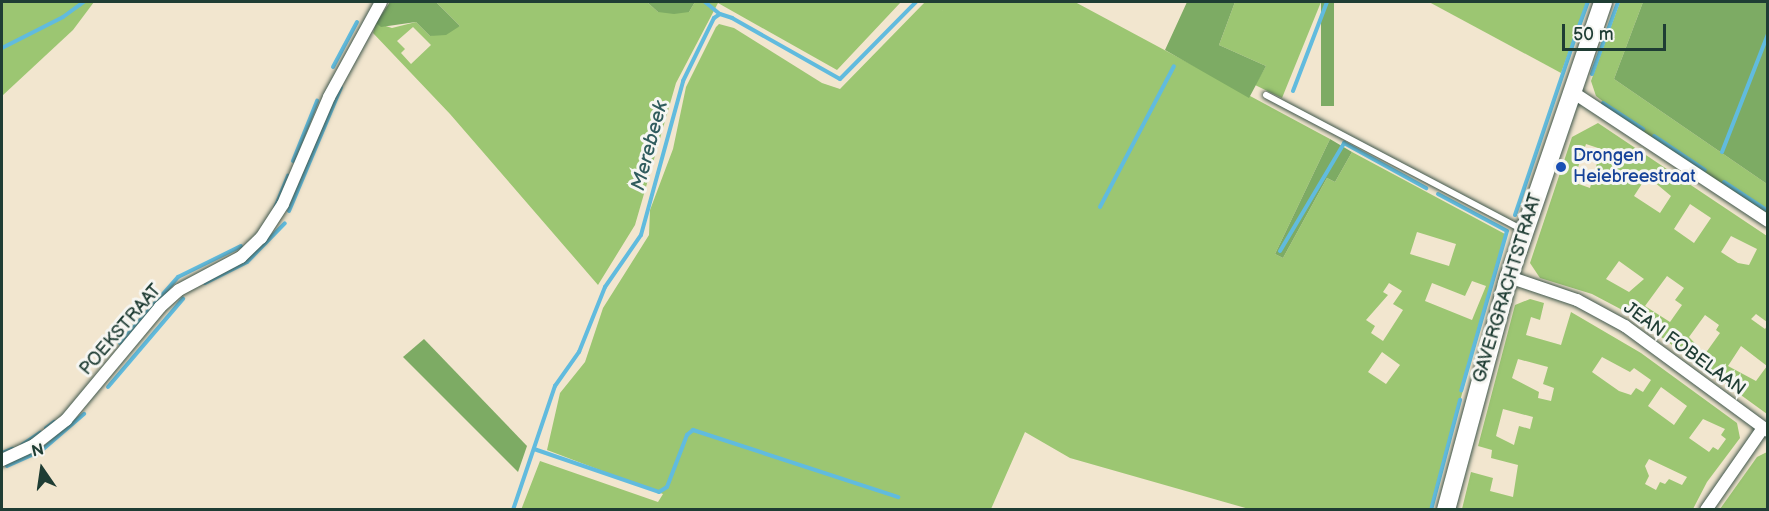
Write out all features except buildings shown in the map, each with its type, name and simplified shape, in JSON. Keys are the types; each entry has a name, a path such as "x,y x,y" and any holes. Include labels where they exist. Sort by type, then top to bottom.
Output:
{"street":[{"name":"POEKSTRAAT","path":"2,460 34,445 66,420 160,307 180,290 235,260 261,238 283,204 329,97 381,2"},
{"name":"GAVERGRACHTSTRAAT","path":"1446,510 1509,277 1603,2"},
{"path":"1571,91 1767,221"},
{"name":"JEAN FOBELAAN","path":"1509,277 1577,300 1625,326 1765,430"},
{"path":"1706,510 1765,430"}],"lane":[{"path":"1266,95 1524,231"}],"green space":[{"path":"2,2 94,2 73,30 2,96"},
{"path":"390,2 436,2 460,26 446,35 430,36 416,22 381,27 376,23"},
{"path":"436,2 647,2 658,12 689,12 695,2 901,2 837,70 718,3 676,83 635,225 598,285 450,114 373,33 376,23 392,28 416,22 430,36 460,26","holes":["413,27 431,45 411,64 401,53 405,49 397,41"]},
{"path":"647,2 695,2 689,12 674,14 658,12"},
{"path":"925,2 1075,2 1330,139 1275,254 1283,258 1327,178 1335,182 1352,152 1505,234 1431,509 1249,509 1070,458 1025,432 991,509 521,510 540,461 658,502 663,494 547,450 560,393 585,362 603,308 649,235 650,210 673,149 686,87 716,27 719,24 734,28 822,83 840,89","holes":["1417,232 1456,244 1449,266 1410,254","1472,281 1486,286 1472,320 1425,301 1432,283 1465,296","1389,283 1402,291 1393,304 1403,310 1383,341 1371,333 1375,326 1366,320 1388,295 1383,292","1382,352 1400,365 1386,384 1368,372"]},
{"path":"1187,2 1235,2 1219,45 1266,66 1249,98 1165,50"},
{"path":"1235,2 1321,2 1282,98 1255,85 1266,66 1219,45"},
{"path":"1321,2 1334,2 1334,106 1321,106"},
{"path":"1429,2 1587,2 1561,73"},
{"path":"1620,2 1643,2 1614,79 1767,184 1767,215 1648,137 1596,96 1591,81"},
{"path":"1643,2 1767,2 1767,184 1614,79"},
{"path":"1598,123 1767,236 1767,322 1756,314 1751,319 1765,329 1767,326 1767,366 1767,414 1628,313 1592,294 1540,278 1530,263 1572,137","holes":["1586,144 1601,149 1590,188 1573,182","1647,176 1671,196 1660,213 1634,196","1690,204 1711,218 1694,243 1674,229","1731,236 1757,249 1749,265 1738,263 1721,252","1619,261 1644,279 1629,292 1606,279","1667,276 1684,288 1675,300 1682,305 1670,322 1645,306","1705,315 1719,325 1716,330 1720,333 1705,354 1689,337","1741,346 1767,366 1756,381 1728,366"]},
{"path":"1330,139 1352,152 1335,182 1327,178 1283,258 1275,254"},
{"path":"1530,299 1544,303 1540,320 1531,317 1526,335 1561,345 1571,312 1641,353 1737,423 1740,438 1707,482 1693,509 1462,509 1471,472 1493,478 1490,491 1513,497 1518,465 1491,458 1492,450 1478,446 1515,305","holes":["1602,357 1630,372 1634,368 1651,380 1643,392 1636,388 1631,395 1619,391 1592,372","1518,359 1548,367 1543,384 1554,388 1551,401 1538,398 1539,392 1512,378","1661,387 1687,406 1674,425 1648,406","1503,409 1533,417 1530,429 1519,426 1514,445 1496,436","1703,419 1725,429 1721,435 1726,439 1718,450 1713,447 1709,452 1689,438","1649,459 1687,477 1682,485 1669,479 1665,484 1660,482 1656,490 1645,484 1649,476 1645,466"]},
{"path":"424,339 527,446 518,472 403,357"},
{"path":"1767,452 1767,509 1720,509 1757,457"}],"waterway":[{"path":"2,48 63,17 84,2"},
{"path":"705,2 720,14"},
{"name":"Merebeek","path":"513,510 555,386 579,352 605,287 641,235 683,81 714,18 720,14 732,18 840,79 916,2"},
{"path":"1293,91 1327,2"},
{"path":"1578,29 1588,2"},
{"path":"1592,74 1618,2"},
{"path":"333,67 357,22"},
{"path":"1722,152 1768,34"},
{"path":"1515,215 1575,38"},
{"path":"1100,207 1174,66"},
{"path":"289,211 341,87"},
{"path":"293,161 317,101"},
{"path":"1603,103 1643,129"},
{"path":"1654,136 1705,170"},
{"path":"1280,251 1344,143 1426,188"},
{"path":"275,208 288,175"},
{"path":"1724,182 1768,211"},
{"path":"1438,194 1507,231 1461,391"},
{"path":"205,283 247,262 285,223"},
{"path":"120,343 178,277 241,246"},
{"path":"108,387 183,299"},
{"path":"1431,510 1460,400"},
{"path":"7,466 41,451 84,414"},
{"path":"46,428 54,422"},
{"path":"534,449 659,492 667,487 687,435 693,430 898,497"},
{"path":"22,445 40,433"},
{"path":"2,453 12,449"}],"place":[{"name":"Drongen Heiebreestraat","path":"1561,167"}]}
